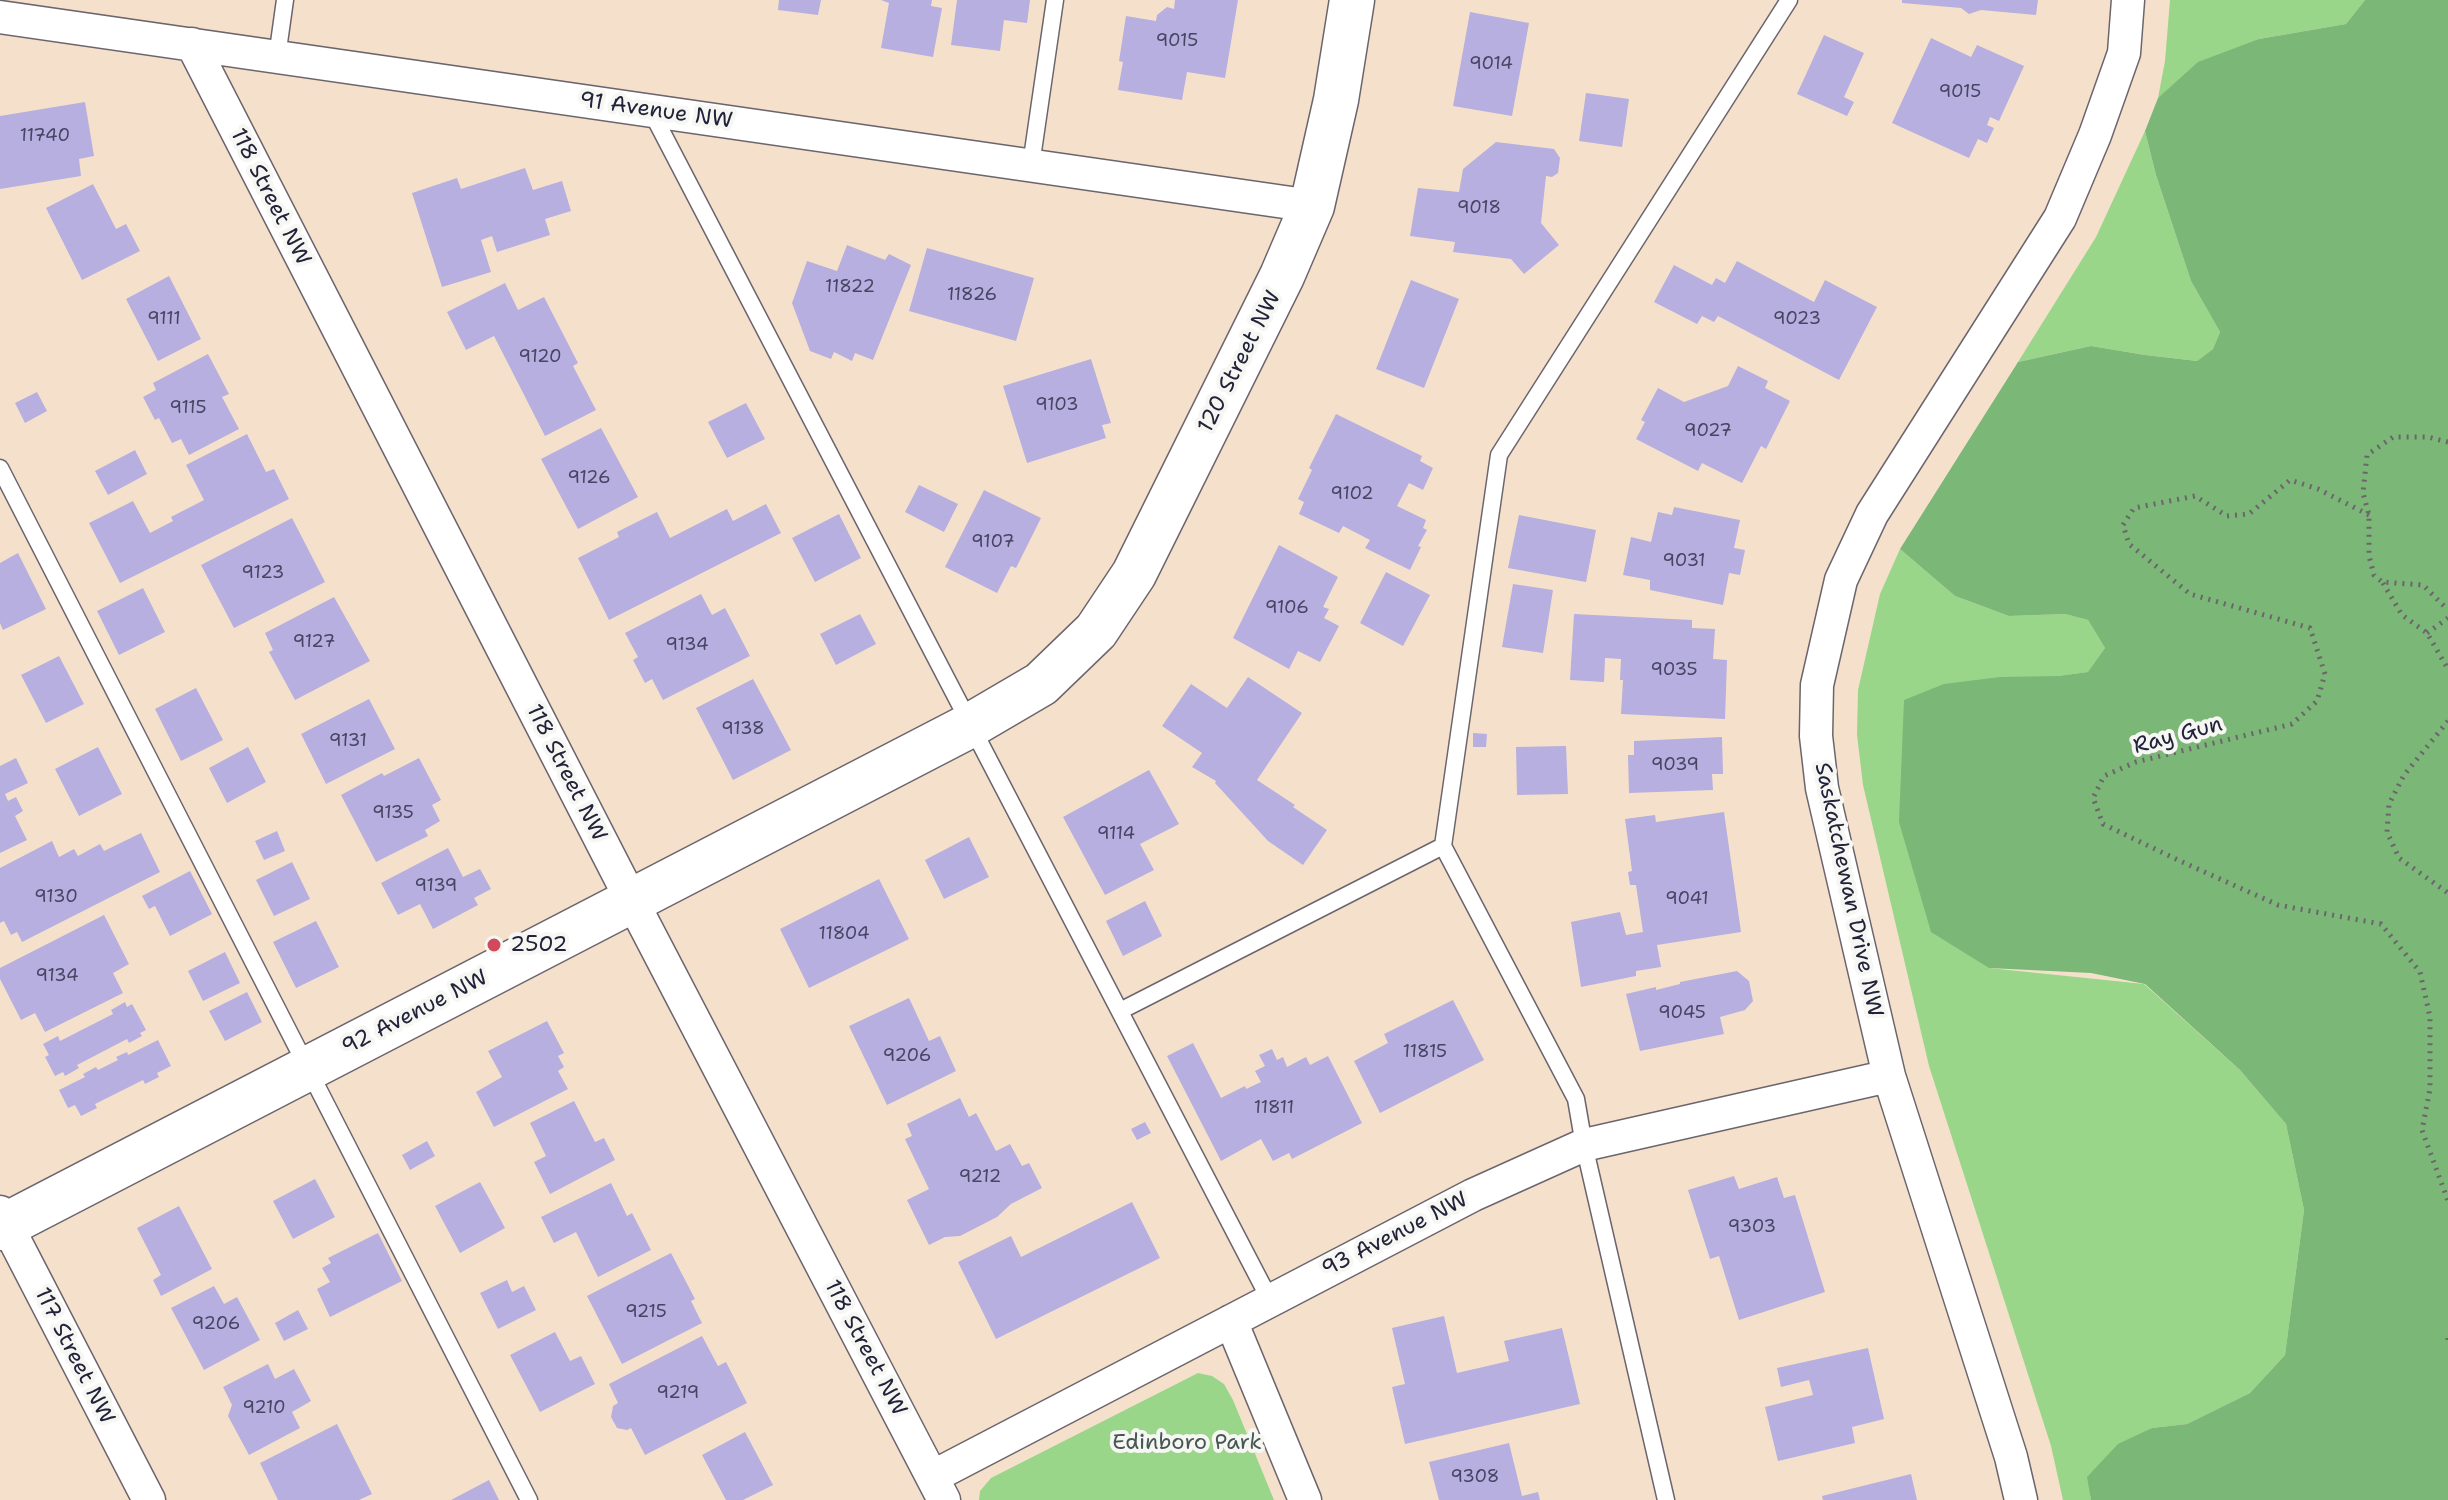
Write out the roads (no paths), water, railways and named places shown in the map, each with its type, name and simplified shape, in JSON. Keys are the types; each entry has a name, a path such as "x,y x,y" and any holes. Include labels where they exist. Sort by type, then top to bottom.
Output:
{"street":[{"name":"120 Street NW","path":"1041,684 1096,631 1134,574 1282,276 1312,206 1336,100 1352,0"},
{"name":"Saskatchewan Drive NW","path":"2021,1500 2011,1457 1889,1076 1822,788 1816,736 1817,685 1841,580 1872,514 2060,218 2095,135 2124,53 2128,0"},
{"name":"91 Avenue NW","path":"0,17 1312,206"},
{"name":"118 Street NW","path":"192,44 632,901 938,1488"},
{"name":"92 Avenue NW","path":"2,1222 632,901 971,725 1041,684"},
{"name":"93 Avenue NW","path":"938,1488 1270,1300 1473,1195 1584,1145 1889,1076"},
{"name":"117 Street NW","path":"2,1222 149,1500"},
{"path":"1231,1321 1305,1500"}],"lane":[{"path":"277,57 285,0"},
{"path":"1031,165 1055,0"},
{"path":"1666,1500 1576,1099 1443,846 1499,455 1789,0"},
{"path":"651,111 1270,1300"},
{"path":"0,468 529,1500"},
{"path":"1120,1011 1443,846"}],"place":[{"name":"2502","path":"494,945"}],"park label":[{"name":"Edinboro Park","path":"1187,1443"}]}
